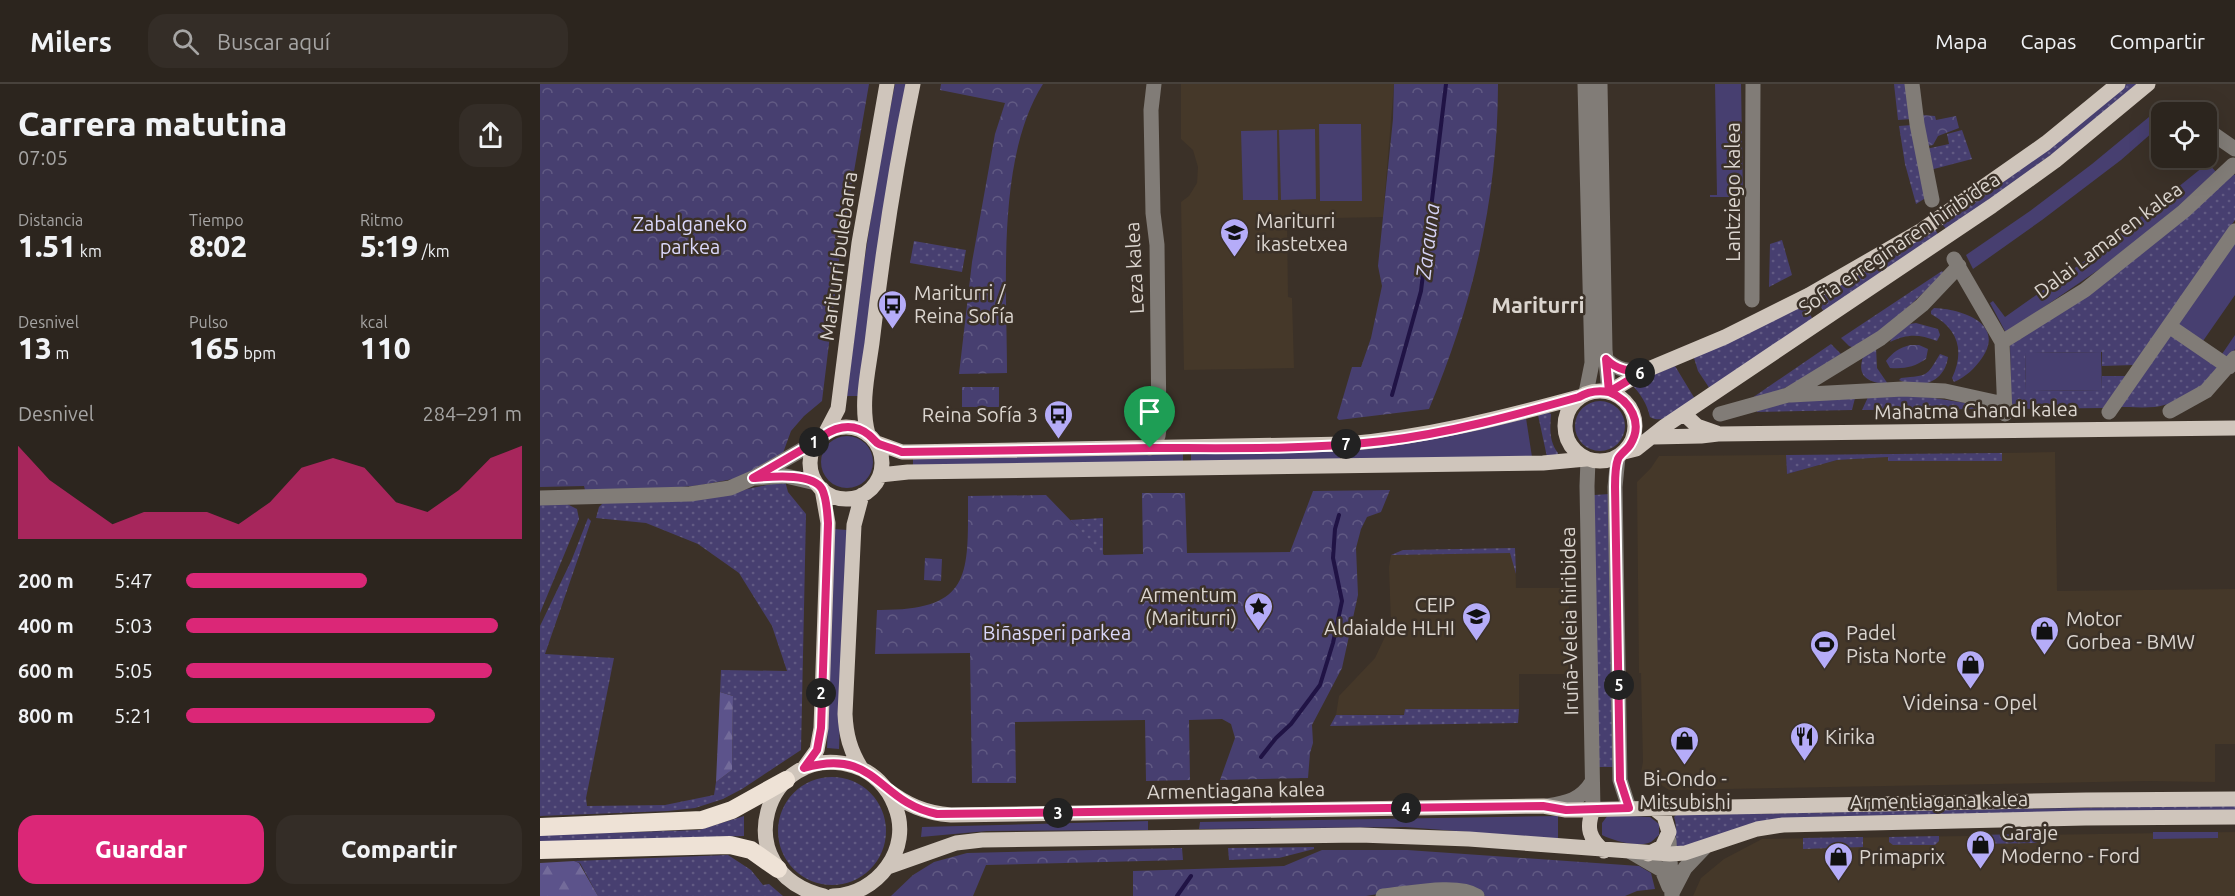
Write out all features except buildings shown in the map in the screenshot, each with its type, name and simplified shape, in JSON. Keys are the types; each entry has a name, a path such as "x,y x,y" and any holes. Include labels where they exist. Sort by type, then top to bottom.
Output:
{"highway":[{"path":"540,827 702,820 732,810 786,780"},
{"path":"540,850 730,844 751,850 778,869"}],"main road":[{"name":"Mariturri bulebarra","path":"822,436 838,409 859,243 887,84"},
{"path":"819,486 831,495 841,498 862,495 876,483 883,464 881,453 872,438 864,413 888,224 913,84"},
{"name":"Sofia erreginaren hiribidea","path":"1609,392 1644,371 1725,337 1809,296 1903,241 1971,197 2046,143 2118,84"},
{"name":"Sofia erreginaren hiribidea","path":"1621,455 1636,449 1665,426 1992,206 2055,161 2148,84"},
{"path":"804,768 817,750 821,728 828,523 819,486 811,472 810,461 812,450 822,436 836,428 847,426 858,429 902,452 1298,446 1383,441 1479,424 1597,390 1609,392 1626,402 1635,419 1634,437 1621,455 1599,462 1587,459 1576,452 1568,442 1564,430 1565,417 1570,406 1583,395"},
{"name":"Mahatma Ghandi kalea","path":"1684,414 1697,426 1718,434"},
{"path":"1635,419 1652,426 1665,426"},
{"name":"Mahatma Ghandi kalea","path":"1653,437 1718,434 2235,428"},
{"path":"880,475 908,472 1543,463 1587,459"},
{"path":"861,768 851,752 845,714 854,525 862,495"},
{"path":"824,896 810,894 791,883 778,869 769,852 765,833 767,813 774,795 786,780 804,768 823,762 833,762 861,768"},
{"name":"Armentiagana kalea","path":"861,768 904,802 922,811 951,814 1543,806 1566,810 1593,810 2235,799"},
{"path":"833,896 857,894 880,877 888,867 897,848 900,828 896,807 886,789"},
{"path":"1648,854 1662,847 1669,832 1664,816 1655,809"},
{"path":"1593,810 1588,829 1593,841 1604,851"},
{"name":"Armentiagana kalea","path":"888,867 956,843 1030,839 1360,835 1469,839 1604,851 1670,854 1704,848 1757,829 1784,825 2049,818 2235,817"}],"street":[{"name":"Leza kalea","path":"1150,448 1160,429 1157,245 1152,202 1151,110 1154,84"},
{"path":"1583,395 1592,363 1585,84"},
{"path":"1600,84 1606,359 1609,392"},
{"name":"Lantziego kalea","path":"1752,300 1753,84"},
{"path":"1912,84 1917,124 1932,200"},
{"path":"2217,136 2235,148"},
{"name":"Dalai Lamaren kalea","path":"2002,342 2085,290 2184,211 2234,165"},
{"path":"2109,411 2235,231"},
{"path":"1720,414 1788,395 1912,389 1945,391 2004,409 2002,342 1956,262 1922,305 1881,338 1788,395"},
{"path":"2169,326 2232,363 2206,391 2170,411"},
{"path":"1606,359 1623,370 1644,371"},
{"path":"540,498 690,494 730,488 753,478 822,436"},
{"path":"1621,455 1615,487 1620,780 1629,808"},
{"name":"Iruña-Veleia hiribidea","path":"1587,459 1593,810"},
{"path":"753,478 786,476 819,486"},
{"path":"1543,806 1575,800 1581,797 1592,782"},
{"path":"1669,832 1672,895"},
{"path":"1672,895 1685,868 1704,848"},
{"path":"1631,852 1662,870 1672,895"},
{"path":"1383,896 1443,890 1467,891 1477,896"}],"shaded area":[{"name":"Mariturri ikastetxea","path":"1181,84 1394,84 1383,217 1287,219 1288,297 1292,298 1294,368 1184,370 1181,202 1189,196 1197,183 1198,167 1193,150 1181,139"},
{"path":"2055,452 2057,591 2235,589 2235,744 2215,744 2215,782 2147,781 1669,790 1641,772 1643,762 1641,673 1639,673 1637,482 1659,456 1786,455 1787,474 1837,460 1859,458 1888,457 1889,461 2002,461 2002,453"},
{"name":"CEIP Aldaialde HLHI","path":"1515,548 1516,588 1561,588 1561,595 1569,595 1569,674 1519,674 1519,714 1336,715 1339,696 1375,658 1391,624 1389,567 1391,555 1403,550"},
{"path":"2235,832 2235,896 1693,896 1701,878 1724,859 1762,839"}],"green space":[{"name":"Zabalganeko parkea","path":"540,84 869,84 840,253 822,401 791,431 783,453 738,478 702,485 652,490 585,490 584,486 540,487"},
{"path":"895,84 906,84 860,396 847,396 880,161"},
{"path":"941,84 1043,84 1028,114 1018,148 1011,185 1006,263 1007,373 959,374 972,262 995,134 1005,103 940,90"},
{"path":"1394,84 1498,84 1497,126 1488,209 1470,290 1445,370 1429,409 1339,420 1337,418 1352,367 1361,367 1371,338 1382,286 1378,266 1393,119"},
{"path":"1715,84 1741,84 1743,197 1710,197 1710,195 1717,195"},
{"path":"1894,84 1908,84 1912,119 1898,120"},
{"path":"2127,84 2138,84 2084,131 1947,230 1942,224 2005,181"},
{"path":"1922,115 1935,116 1936,120 1956,116 1959,128 1938,136 1933,145 1927,146"},
{"path":"2151,115 2151,134 2121,160 1973,269 1966,255 2030,211"},
{"path":"1319,124 1361,124 1362,201 1320,201"},
{"path":"1912,125 1929,196 1916,204 1905,164 1899,126"},
{"path":"1315,129 1316,199 1281,200 1279,130"},
{"path":"1277,130 1278,200 1243,200 1241,131"},
{"path":"1962,130 1972,159 1930,170 1926,149 1949,144 1947,134"},
{"path":"2202,168 2212,168 2217,173 2126,251 2006,333 1990,303 1993,301 2005,317 2096,253"},
{"path":"2231,173 2235,175 2235,220 2134,365 2102,366 2102,352 2025,353 2026,391 2102,390 2102,376 2127,376 2104,408 2011,409 2010,343"},
{"path":"1935,229 1939,236 1824,312 1816,299"},
{"path":"1782,240 1792,275 1769,287 1770,244"},
{"path":"914,241 966,250 962,272 910,263"},
{"path":"2235,241 2235,295 2203,341 2222,354 2235,335 2235,349 2226,362 2175,327"},
{"path":"1942,271 1944,273 1890,323 1854,348 1841,338"},
{"path":"1805,304 1813,320 1710,389 1698,371 1694,358"},
{"path":"1934,308 1956,311 1977,320 1984,327 1988,336 1988,346 1982,358 1966,375 1954,382 1952,378 1958,358 1956,341 1948,326 1931,314"},
{"path":"1916,323 1938,329 1940,335 1937,341 1913,336 1902,337 1890,342 1900,328"},
{"path":"2171,331 2223,366 2201,386 2174,402 2155,407 2117,407"},
{"path":"1831,344 1841,354 1787,387 1752,398"},
{"path":"1910,345 1919,345 1928,349 1926,359 1909,367 1890,368 1886,361 1896,351"},
{"path":"1876,347 1877,368 1888,384 1870,381 1861,370 1863,357"},
{"path":"2101,352 2102,390 2026,391 2025,353"},
{"path":"1940,354 1948,357 1946,366 1937,378 1915,385 1899,380 1926,374"},
{"path":"1675,366 1695,399 1667,417 1655,419 1650,417 1643,399 1631,384"},
{"path":"962,387 999,387 999,407 962,407"},
{"path":"1869,395 1915,395 1985,406 1985,409 1862,410"},
{"path":"1855,398 1852,410 1757,412 1757,409 1790,402"},
{"path":"1595,401 1605,401 1618,408 1625,421 1625,431 1618,444 1605,451 1595,451 1586,447 1579,440 1575,431 1575,421 1579,412 1586,405"},
{"path":"1547,412 1551,414 1551,435 1558,453 1557,457 1547,457 1538,415"},
{"path":"1526,418 1532,457 1349,459 1350,451"},
{"path":"842,436 852,436 866,443 873,462 866,481 852,488 842,488 832,484 825,477 821,467 821,457 825,447 832,440"},
{"path":"1340,451 1340,460 1191,461 1191,453"},
{"path":"1183,453 1183,462 913,465 913,457"},
{"path":"2002,453 2002,461 1888,461 1888,457 1837,460 1787,474 1786,455"},
{"path":"785,481 788,492 806,514 801,750 742,789 723,799 695,808 540,816 540,626 572,559 588,518 591,521 545,654 614,658 586,798 587,806 665,805 714,795 716,782 732,770 733,696 720,692 721,670 787,671 772,626 739,573 698,544 646,523 596,518 599,507 603,503 705,498"},
{"name":"Biñasperi parkea","path":"1390,490 1381,512 1367,517 1361,529 1356,548 1358,595 1342,668 1312,725 1313,743 1308,778 1220,780 1235,738 1231,724 1222,719 1189,720 1190,780 1146,781 1145,720 1015,722 1016,783 972,783 970,653 875,654 877,610 908,609 931,604 948,595 958,583 964,567 967,548 968,496 1046,495 1104,555 1143,554 1142,493 1185,493 1187,553 1290,552 1313,491"},
{"path":"1610,494 1615,767 1598,767 1594,495"},
{"path":"567,504 577,509 579,519 540,613 540,505"},
{"path":"1103,518 1103,555 1070,520"},
{"path":"834,529 847,530 839,749 827,748"},
{"path":"1515,548 1516,574 1510,553 1391,555 1403,550"},
{"path":"925,558 942,559 941,581 924,580"},
{"path":"720,692 733,696 732,770 716,782"},
{"path":"1405,709 1519,709 1518,723 1330,726 1336,715 1404,715"},
{"path":"832,777 853,781 870,793 882,810 886,831 882,852 870,869 853,881 832,885 811,881 794,869 782,852 778,831 782,810 794,793 811,781"},
{"path":"2235,805 2235,811 1810,817 1676,848 1674,817 1676,815"},
{"path":"1608,815 1650,817 1659,824 1659,835 1646,844 1626,843 1607,837 1602,835 1602,823"},
{"path":"744,816 744,836 540,842 540,835 699,830"},
{"path":"1558,816 1558,839 1405,827 1199,829 1200,822"},
{"path":"1148,821 1148,830 987,831 921,837 922,827"},
{"path":"2153,832 2218,832 2218,838 2153,839"},
{"path":"2042,834 2043,836 2036,843 1979,844 1971,840 1970,835"},
{"path":"1939,836 1939,841 1935,845 1893,845 1889,842 1889,837"},
{"path":"1863,837 1863,847 1803,849 1803,838"},
{"path":"1314,847 1314,849 1279,858 1229,860 1228,848"},
{"path":"1182,848 1183,860 986,865 973,896 891,896 913,875 934,862 967,853"},
{"path":"1322,850 1407,850 1639,866 1651,873 1655,889 1637,891 1625,896 1485,896 1480,890 1409,889 1366,896 1133,896 1133,871 1284,866"},
{"path":"728,855 751,870 763,885 769,884 783,896 598,896 580,863 574,861"},
{"path":"574,861 579,863 598,896 540,896 540,863"}],"waterway":[{"name":"Zarauna","path":"1392,395 1421,291 1446,84"},
{"name":"Zarauna","path":"1261,757 1291,724 1320,685 1333,643 1342,601 1333,558 1335,529 1339,515"},
{"name":"Zarauna","path":"1177,896 1191,876"}],"place":[{"name":"Mariturri ikastetxea","path":"1235,258"},
{"name":"Mariturri / Reina Sofía","path":"893,330"},
{"name":"Reina Sofía 3","path":"1059,440"},
{"name":"Armentum (Mariturri)","path":"1258,632"},
{"name":"CEIP Aldaialde HLHI","path":"1476,642"},
{"name":"Motor Gorbea - BMW","path":"2045,656"},
{"name":"Padel Pista Norte","path":"1825,670"},
{"name":"Videinsa - Opel","path":"1970,690"},
{"name":"Kirika","path":"1804,762"},
{"name":"Bi-Ondo - Mitsubishi","path":"1685,766"},
{"name":"Garaje Moderno - Ford","path":"1980,870"},
{"name":"Primaprix","path":"1838,882"}],"district":[{"name":"Mariturri","path":"1538,304"}],"route":[{"path":"1150,448 902,452 877,443 868,434 847,426 826,432 817,441 753,478 786,476 816,483 822,489 826,504 828,523 821,728 817,750 804,768 823,762 843,763 861,768 904,802 922,811 937,814 1543,806 1566,810 1629,808 1620,780 1615,474 1618,457 1630,445 1636,428 1632,410 1618,395 1609,392 1644,371 1623,370 1606,359 1609,392 1597,390 1479,424 1383,441 1298,446 1150,448"}]}
